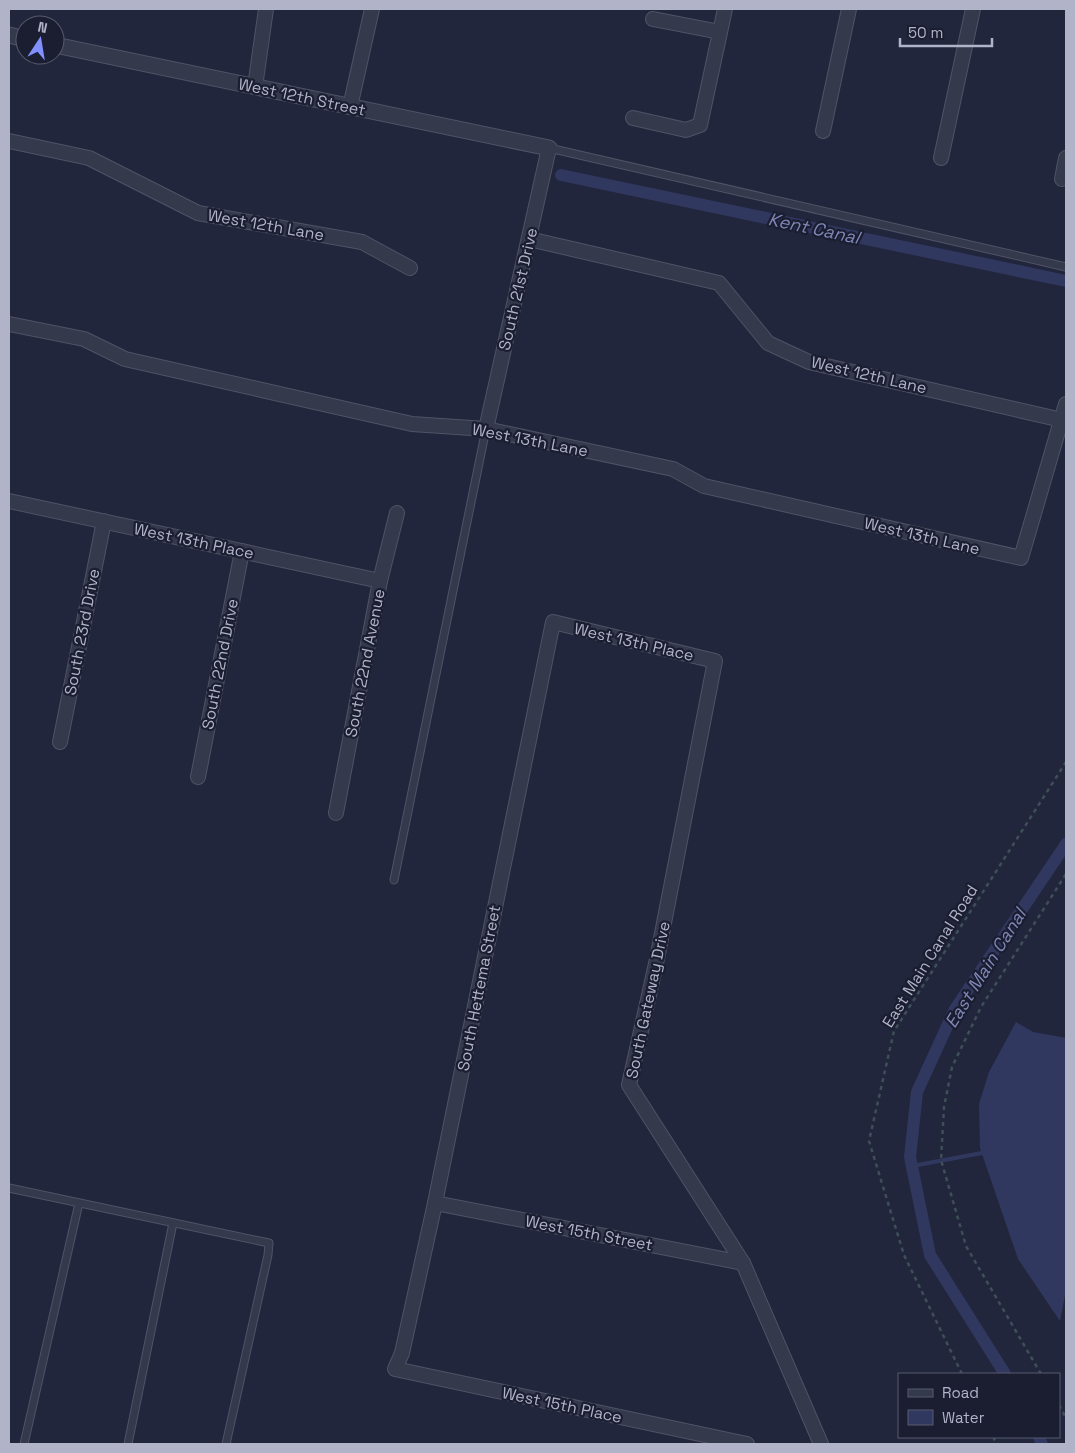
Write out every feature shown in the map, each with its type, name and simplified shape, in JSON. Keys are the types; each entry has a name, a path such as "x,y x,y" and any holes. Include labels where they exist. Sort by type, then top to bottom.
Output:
{"street":[{"path":"255,87 266,9"},
{"path":"350,107 372,9"},
{"path":"633,118 686,130 700,125 725,9"},
{"path":"823,131 849,9"},
{"path":"942,158 973,9"},
{"path":"653,19 720,32"},
{"name":"West 12th Street","path":"65,47 549,148"},
{"name":"West 12th Lane","path":"9,142 89,158 198,214 362,242 410,268"},
{"name":"South 21st Drive","path":"486,429 549,148"},
{"path":"1062,179 1066,158"},
{"name":"West 12th Lane","path":"529,239 719,283 768,343 809,362 1062,420"},
{"name":"West 13th Lane","path":"9,324 84,339 125,360 412,424 486,429 673,468 704,486 1021,558 1062,420"},
{"path":"1062,420 1066,404"},
{"name":"West 13th Place","path":"9,501 380,581"},
{"name":"South 22nd Avenue","path":"336,813 380,581 397,513"},
{"name":"South 23rd Drive","path":"60,742 104,521"},
{"name":"South 22nd Drive","path":"198,776 242,551"},
{"name":"West 13th Place","path":"553,622 715,661"},
{"name":"South Hettema Street","path":"402,1353 435,1203 553,622"},
{"name":"South Gateway Drive","path":"715,661 657,959 630,1086 743,1263 821,1444"},
{"name":"West 15th Street","path":"435,1203 743,1263"},
{"name":"West 15th Place","path":"402,1353 395,1369 747,1444"}],"lane":[{"path":"549,148 1066,267"},
{"path":"394,880 486,429"},
{"path":"9,1188 269,1243 268,1255 226,1444"},
{"path":"24,1444 78,1203"},
{"path":"128,1444 173,1223"}],"path":[{"name":"East Main Canal Road","path":"962,1373 904,1256 869,1141 894,1031 1066,762"},
{"path":"1040,1373 966,1246 941,1160 944,1107 952,1067 980,1008 1066,874"},
{"path":"1060,1407 1066,1418"}],"water":[{"path":"1016,1022 1033,1032 1066,1038 1066,1290 1060,1321 1018,1259 980,1148 979,1104 989,1072"}],"waterway":[{"name":"Kent Canal","path":"561,175 1066,281"},
{"name":"East Main Canal","path":"1004,1373 930,1255 910,1157 917,1092 955,1009 1066,844"},
{"path":"912,1166 982,1153"},
{"name":"East Main Canal","path":"1039,1438 1042,1444"}]}
